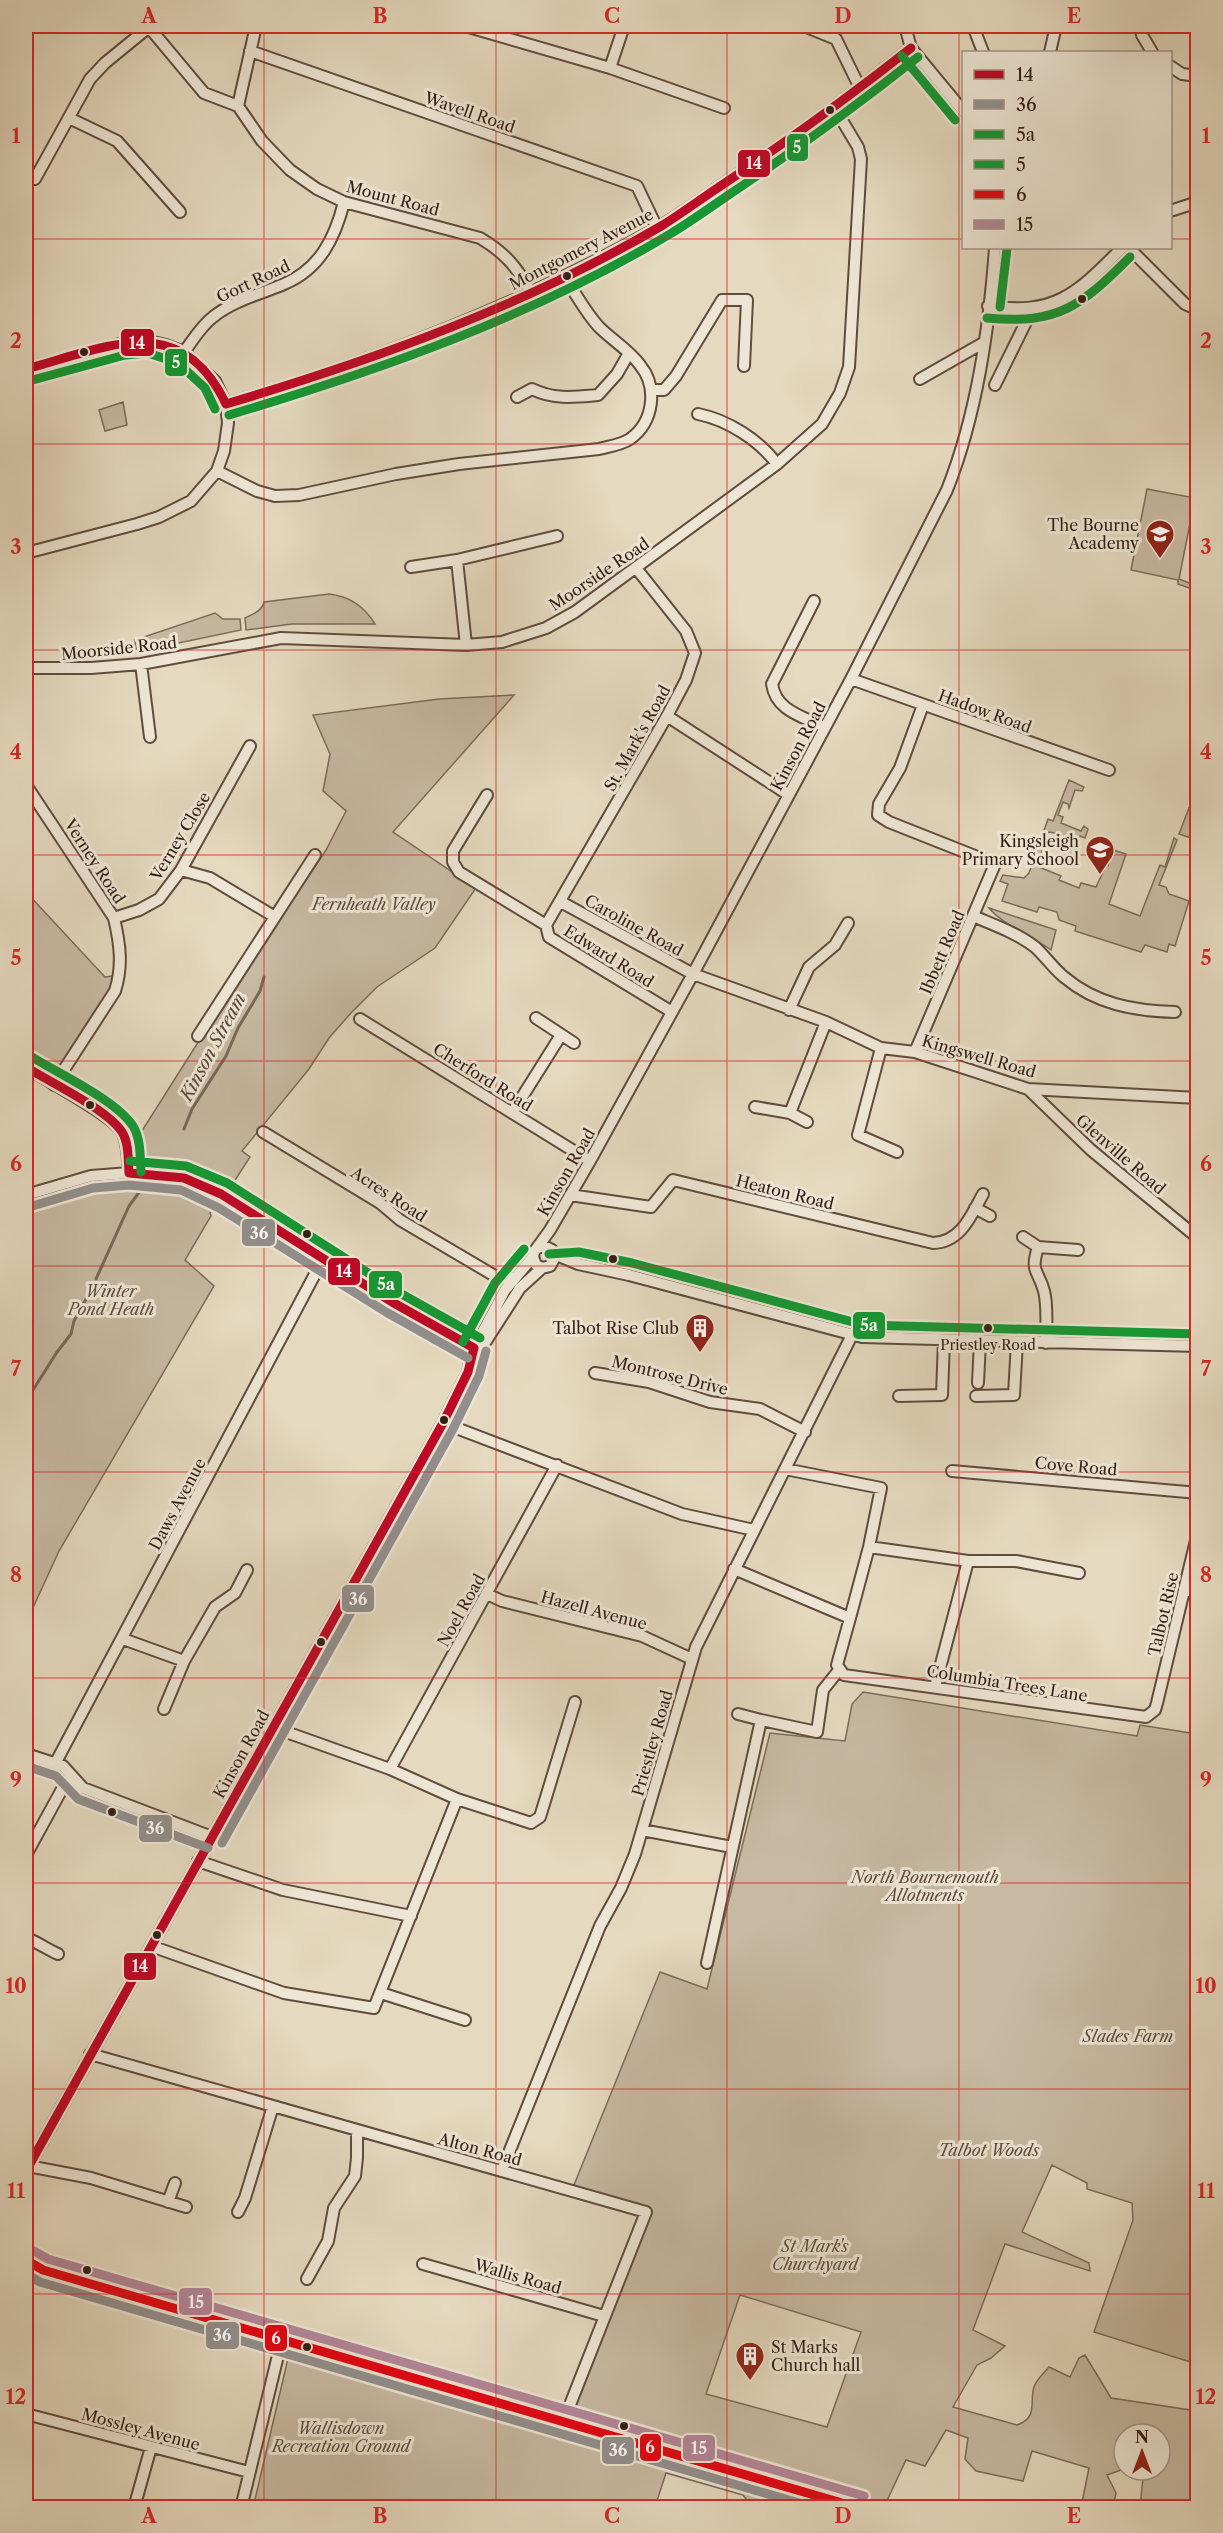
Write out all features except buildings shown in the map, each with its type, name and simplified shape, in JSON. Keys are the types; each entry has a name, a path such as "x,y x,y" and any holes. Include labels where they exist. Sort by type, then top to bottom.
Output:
{"main road":[{"path":"26,2260 44,2270"},
{"path":"26,2268 44,2270 282,2338 861,2508"}],"street":[{"path":"35,179 90,79 105,63 149,26 204,93 238,106 256,26"},
{"path":"465,26 609,68 724,108"},
{"path":"609,68 624,26"},
{"path":"804,26 836,39 860,88"},
{"path":"905,26 911,48 962,111"},
{"path":"973,26 983,51"},
{"path":"1050,51 1056,26"},
{"path":"1140,26 1142,35 1151,51"},
{"name":"Montgomery Avenue","path":"226,404 383,355 565,278 657,228 750,167 860,88 911,48"},
{"name":"Wavell Road","path":"250,51 637,186 657,228"},
{"path":"1172,67 1182,74 1197,76"},
{"name":"Mount Road","path":"238,106 262,141 290,170 317,189 344,202 480,238 497,248 514,263 532,293"},
{"name":"Moorside Road","path":"26,668 91,668 141,664 281,638 466,645 502,642 546,628 575,612 777,464 822,424 840,393 849,367 861,159 858,147 834,107"},
{"path":"69,117 117,141 180,212"},
{"name":"Gort Road","path":"184,352 200,329 214,316 259,293 285,284 311,267 330,246 338,227 344,202"},
{"path":"1172,210 1197,202"},
{"name":"Kinson Road","path":"27,2168 443,1423 468,1372 474,1348 505,1290 535,1253 550,1230 693,974 851,679 947,490 956,467 972,409 995,249"},
{"path":"988,306 1015,310 1028,309 1060,300 1073,293 1097,273 1121,249"},
{"path":"1130,249 1185,304 1197,310"},
{"path":"217,471 257,491 275,496 299,495 385,476 459,464 599,449 621,444 642,427 649,416 651,390 648,378 629,353 598,326 565,278"},
{"path":"651,390 664,390 676,376 722,300 747,300 744,366"},
{"path":"995,386 1026,322 1028,309"},
{"path":"26,369 123,343 149,341 184,352 214,381 226,404 228,423 224,451 217,471 200,493 180,508 137,524 26,555"},
{"path":"920,379 983,343"},
{"path":"517,397 532,389 544,395 566,398 598,395 617,374 629,353"},
{"path":"698,414 716,418 765,448 777,464"},
{"path":"411,567 457,560 557,536"},
{"path":"457,560 466,645"},
{"name":"St. Mark's Road","path":"546,925 667,716 686,680 695,652 686,632 636,568"},
{"path":"814,601 772,684 774,697 788,710 824,727"},
{"path":"141,664 150,737"},
{"name":"Hadow Road","path":"851,679 1109,770"},
{"name":"Ibbett Road","path":"915,1052 995,864 890,822 878,815 879,804 900,768 923,705"},
{"path":"667,716 789,795"},
{"name":"Verney Close","path":"114,918 139,910 159,899 181,870 250,746"},
{"name":"Verney Road","path":"26,785 114,918 121,957 120,975 115,991 54,1086"},
{"name":"Edward Road","path":"488,795 453,851 453,862 459,872 546,925 549,937 672,1012"},
{"path":"198,1036 315,855"},
{"path":"181,870 210,878 275,917"},
{"name":"Caroline Road","path":"561,902 693,974"},
{"path":"973,916 1034,947 1062,976 1095,996 1129,1009 1175,1012"},
{"path":"789,1010 809,967 835,945 848,923"},
{"name":"Kingswell Road","path":"693,974 826,1022 881,1048 915,1052 1028,1089 1197,1098"},
{"path":"536,1018 574,1043"},
{"name":"Cherford Road","path":"360,1019 590,1161"},
{"path":"790,1113 826,1022"},
{"path":"512,1113 561,1035"},
{"path":"881,1048 858,1135 897,1152"},
{"path":"26,1067 95,1110 121,1130 129,1173"},
{"name":"Glenville Road","path":"1028,1089 1091,1150 1197,1238"},
{"path":"755,1107 790,1113 807,1122"},
{"name":"Acres Road","path":"262,1132 380,1203 400,1220 500,1279"},
{"path":"26,1195 91,1176 129,1173 184,1178 212,1190 255,1214 323,1259 474,1348"},
{"name":"Heaton Road","path":"570,1195 651,1207 673,1179 933,1243 943,1242 961,1232 983,1194"},
{"path":"975,1208 990,1216"},
{"name":"Kinson Road","path":"474,1348 486,1341 520,1288 554,1262 550,1230"},
{"path":"1023,1237 1038,1246 1078,1250"},
{"path":"578,1264 546,1267 536,1265 535,1253 544,1246 578,1264 629,1275 852,1335 944,1340 1197,1346"},
{"path":"1038,1246 1034,1259 1034,1271 1044,1291 1046,1343"},
{"name":"Daws Avenue","path":"56,1762 323,1259"},
{"path":"505,1290 500,1279 513,1278"},
{"name":"Priestley Road","path":"502,2170 600,1926 621,1888 642,1830 700,1636 852,1335"},
{"path":"899,1396 942,1395 944,1340"},
{"path":"978,1383 980,1341"},
{"path":"975,1396 1014,1395 1017,1342"},
{"name":"Montrose Drive","path":"595,1373 649,1382 710,1402 760,1410 805,1432"},
{"path":"443,1423 682,1514 754,1530"},
{"name":"Noel Road","path":"390,1769 557,1465"},
{"path":"738,1714 818,1732 823,1690 841,1672 838,1658 869,1547 881,1488 785,1469"},
{"name":"Cove Road","path":"952,1471 1197,1493"},
{"name":"Talbot Rise","path":"1157,1703 1197,1532"},
{"path":"869,1547 968,1561 1016,1562 1079,1573"},
{"path":"935,1687 968,1561"},
{"path":"734,1569 850,1618"},
{"path":"164,1709 184,1661 215,1607 235,1593 247,1570"},
{"path":"1184,1589 1197,1592"},
{"name":"Hazell Avenue","path":"487,1594 502,1601 642,1636 692,1659"},
{"path":"123,1639 184,1661"},
{"name":"Columbia Trees Lane","path":"841,1672 1141,1718 1151,1715 1157,1703"},
{"path":"273,1727 390,1769 457,1799 527,1822 537,1820 574,1702"},
{"path":"707,1963 761,1720"},
{"path":"26,1754 56,1762 67,1769 83,1788 212,1837"},
{"path":"26,1855 61,1791 73,1778"},
{"path":"151,1946 284,1993 374,2008 457,1799"},
{"path":"642,1830 732,1846"},
{"path":"198,1861 283,1890 411,1916"},
{"path":"26,1938 37,1941 41,1948 58,1954"},
{"path":"381,1993 465,2020"},
{"name":"Alton Road","path":"90,2054 646,2212 564,2420"},
{"path":"238,2212 245,2198 273,2106"},
{"path":"307,2280 328,2241 334,2208 354,2176 357,2130"},
{"path":"27,2168 91,2178 186,2207"},
{"path":"168,2202 175,2183"},
{"name":"Wallis Road","path":"423,2264 604,2316"},
{"path":"241,2508 282,2338"},
{"name":"Mossley Avenue","path":"26,2414 249,2472"},
{"path":"134,2508 151,2446"}],"green space":[{"path":"123,402 127,425 105,431 99,410"},
{"path":"1147,489 1195,498 1179,579 1197,586 1197,591 1178,584 1178,580 1131,570"},
{"path":"329,594 355,603 375,624 292,624 246,630 245,618 259,610 264,602"},
{"path":"215,613 223,619 240,619 241,630 150,649 136,649 135,640"},
{"name":"Fernheath Valley","path":"514,695 393,832 476,888 435,948 377,987 329,1038 309,1069 242,1151 250,1157 230,1188 199,1172 141,1159 131,1135 140,1134 209,1025 326,850 346,811 323,791 330,754 313,715 439,699"},
{"path":"1069,780 1084,787 1082,791 1075,790 1069,808 1068,804 1063,802 1058,815 1063,817 1061,823 1081,831 1084,826 1088,829 1085,838 1080,836 1073,856 1062,849 1055,833 1049,832 1045,835 1039,867 1061,876 1059,880 1079,888 1081,883 1096,887 1102,874 1098,872 1103,864 1108,866 1113,850 1126,854 1109,904 1140,916 1160,865 1165,867 1174,838 1177,840 1159,885 1166,887 1169,894 1189,901 1175,946 1169,944 1167,952 1145,945 1141,952 1075,931 1076,926 1059,920 1057,912 1039,907 1037,912 1002,901 1008,884 1000,881 1003,875 1024,878 1029,873 1048,819 1053,821"},
{"path":"1189,808 1197,811 1197,840 1179,834"},
{"path":"26,892 105,977 120,975 54,1085 26,1067"},
{"path":"989,908 1056,930 1051,950 1002,920"},
{"name":"Winter Pond Heath","path":"91,1176 184,1178 221,1194 185,1260 214,1286 59,1551 26,1623 26,1195"},
{"path":"863,1692 1137,1736 1140,1725 1197,1734 1197,2364 1094,2332 1133,2220 1132,2203 1087,2189 1087,2183 1052,2165 1022,2232 1089,2263 1090,2271 1005,2244 973,2330 1005,2346 991,2358 977,2365 953,2407 1017,2425 1024,2422 1031,2413 1035,2384 1049,2367 1070,2377 1079,2358 1085,2355 1111,2398 1197,2411 1197,2507 1140,2507 1143,2482 1172,2482 1172,2422 1112,2422 1112,2473 1107,2475 1116,2493 1113,2507 1081,2507 1089,2468 1032,2451 1023,2481 976,2471 965,2459 968,2438 946,2430 925,2466 906,2460 884,2507 861,2508 564,2420 646,2212 572,2190 660,1972 707,1989 770,1733 845,1741 852,1704","holes":["740,2295 861,2332 827,2427 706,2394"]},
{"name":"Wallisdown Recreation Ground","path":"294,2351 562,2424 846,2507 783,2507 763,2501 749,2503 743,2495 666,2473 655,2507 253,2508 289,2354"}],"waterway":[{"name":"Kinson Stream","path":"184,1129 192,1109 226,1056 238,1028 260,991 264,977"},
{"name":"Kinson Stream","path":"96,1279 129,1206 143,1187"},
{"name":"Kinson Stream","path":"26,1401 71,1334 74,1321 91,1290"}],"transit line":[{"name":"14","path":"226,404 283,387 450,328 505,305 611,254 663,225 768,154 911,48"},
{"name":"5","path":"902,56 955,120"},
{"name":"5","path":"229,415 399,360 565,291 677,229 824,128 918,57"},
{"name":"5","path":"1000,307 1007,249"},
{"name":"5","path":"987,318 1033,318 1068,308 1098,288 1130,257"},
{"name":"14","path":"26,369 112,346 138,343 163,345 186,355 207,374 226,404"},
{"name":"5","path":"29,381 125,355 148,353 178,363 205,388 215,409"},
{"name":"5a","path":"32,1057 101,1097 125,1116 133,1126 137,1137 141,1172"},
{"name":"14","path":"26,1067 92,1106 115,1123 126,1141 129,1173"},
{"name":"5a","path":"130,1161 186,1166 227,1183 398,1292 480,1338"},
{"name":"14","path":"129,1173 184,1178 221,1194 392,1302 474,1348"},
{"name":"36","path":"29,1207 93,1188 129,1185 181,1190 219,1208 386,1312 468,1358"},
{"name":"5a","path":"463,1342 495,1283 524,1249"},
{"name":"5a","path":"549,1254 579,1252 632,1263 864,1325 1198,1334"},
{"name":"14","path":"26,2171 443,1423 468,1372 474,1348"},
{"name":"36","path":"222,1843 453,1429 479,1376 486,1351"},
{"name":"36","path":"26,1766 56,1776 78,1799 208,1848"},
{"name":"15","path":"32,2250 48,2259 864,2496"},
{"name":"6","path":"26,2260 43,2270 859,2508"},
{"name":"36","path":"26,2274 40,2282 816,2508"}],"place":[{"name":"The Bourne Academy","path":"1160,560"},
{"name":"Kingsleigh Primary School","path":"1100,876"},
{"name":"Priestley Road","path":"988,1328"},
{"name":"Talbot Rise Club","path":"700,1354"},
{"name":"St Marks Church hall","path":"750,2382"}],"park label":[{"name":"North Bournemouth Allotments","path":"925,1886"},
{"name":"Slades Farm","path":"1128,2036"},
{"name":"Talbot Woods","path":"989,2150"},
{"name":"St Mark's Churchyard","path":"815,2255"}]}
